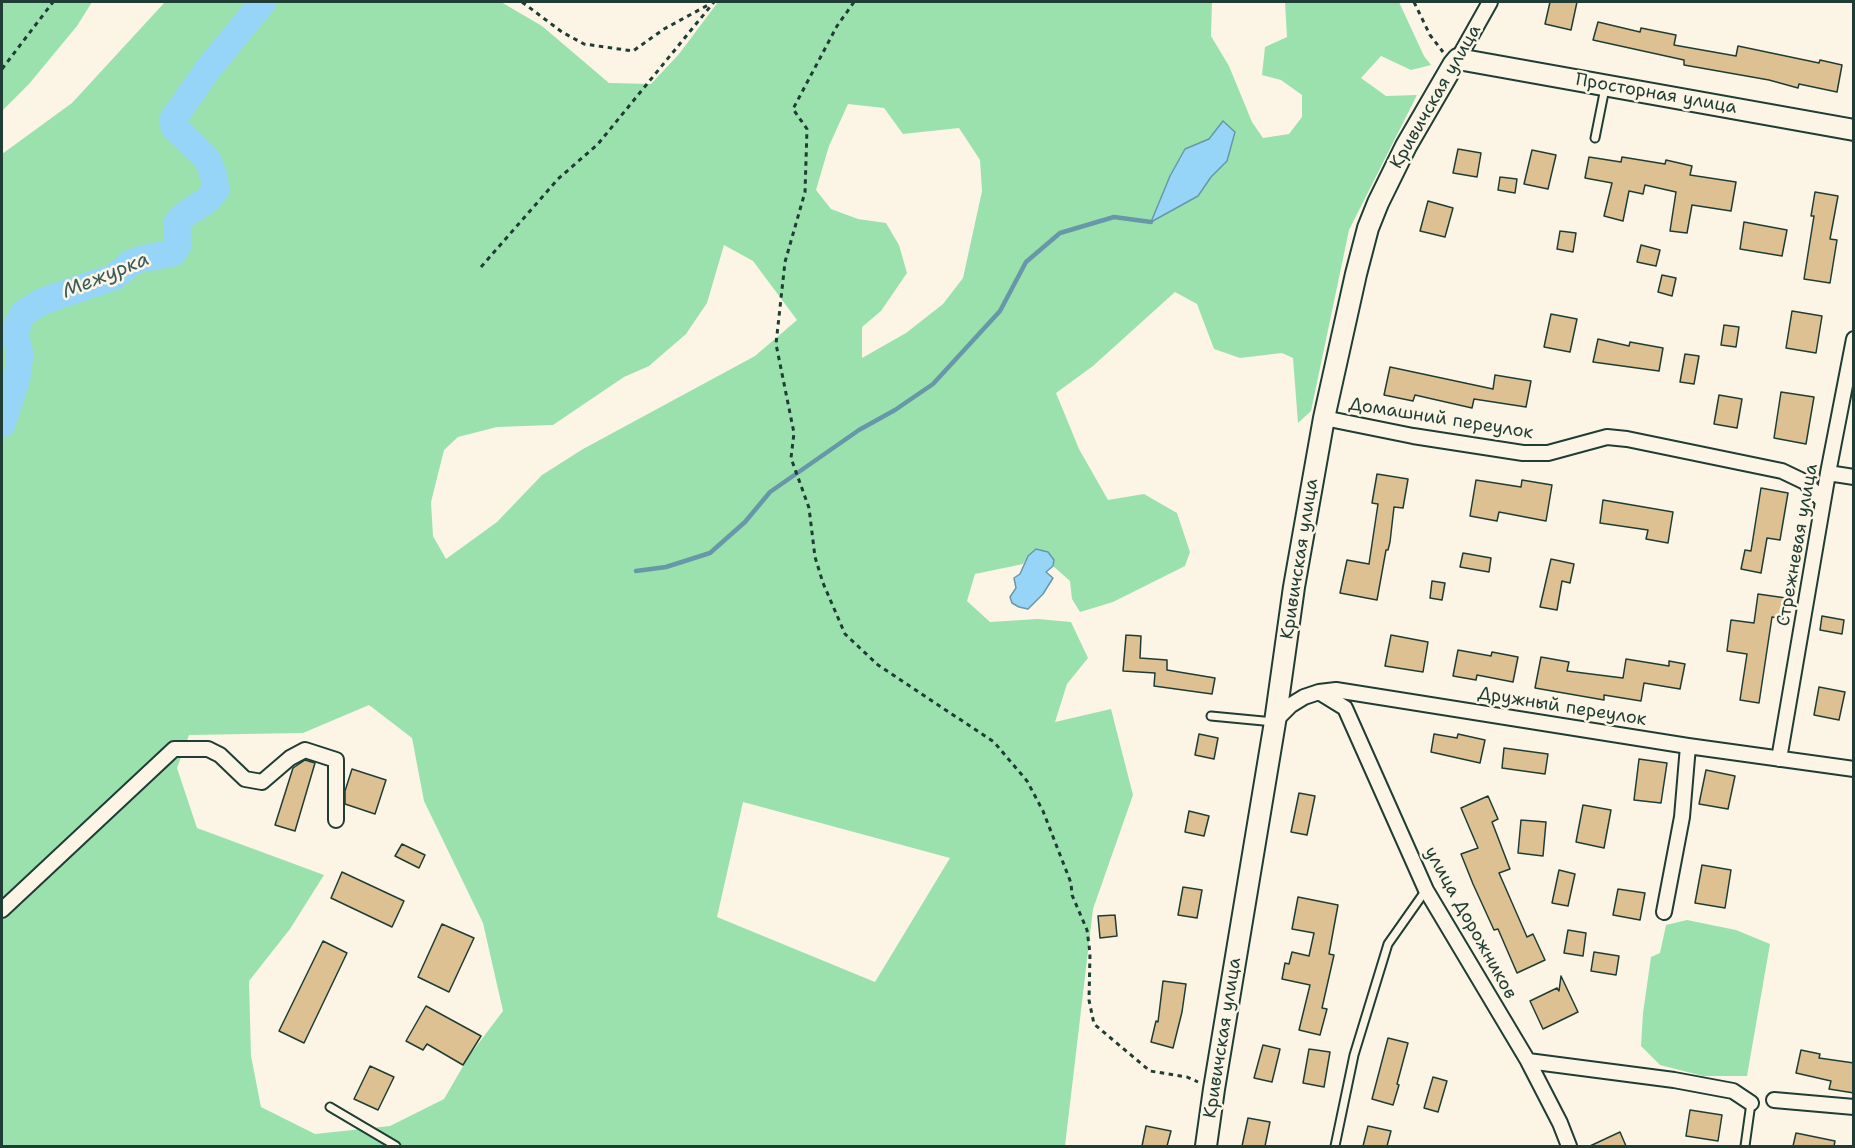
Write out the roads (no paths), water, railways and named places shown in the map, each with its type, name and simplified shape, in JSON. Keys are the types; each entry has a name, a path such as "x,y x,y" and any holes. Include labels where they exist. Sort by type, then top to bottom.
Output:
{"street":[{"name":"Кривичская улица","path":"1206,1146 1275,722 1294,587 1324,418 1356,274 1368,228 1378,203 1406,146 1489,2"},
{"name":"Просторная улица","path":"1455,62 1606,85 1854,130"},
{"name":"Стрежневая улица","path":"1779,759 1828,473 1854,339"},
{"name":"Домашний переулок","path":"1324,418 1413,436 1523,453 1548,453 1607,437 1627,439 1782,471 1805,482 1823,501"},
{"path":"1828,473 1854,477"},
{"name":"Дружный переулок","path":"1275,722 1291,705 1304,696 1319,692 1345,691 1689,746 1854,769"},
{"name":"улица Дорожников","path":"1319,692 1345,708 1426,890 1528,1061 1560,1123 1569,1146"},
{"path":"1664,912 1682,817 1689,746"},
{"path":"2,910 174,749 208,749 220,755 245,779 262,782 290,758 305,750 336,760 336,820"},
{"path":"1528,1061 1674,1080 1733,1091 1751,1103"},
{"path":"1774,1100 1854,1107"}],"lane":[{"path":"1595,138 1606,85"},
{"path":"1211,716 1275,722"},
{"path":"1335,1146 1353,1055 1388,944 1426,890"},
{"path":"1744,1146 1751,1103"},
{"path":"330,1107 396,1146"}],"water":[{"path":"1223,121 1235,132 1227,161 1211,177 1198,196 1151,222 1170,176 1185,149 1209,139"},
{"path":"1036,549 1048,552 1054,560 1053,566 1046,572 1053,578 1043,594 1028,609 1012,603 1010,597 1016,588 1014,578 1020,574 1028,556"}],"waterway":[{"name":"Межурка","path":"2,424 17,378 20,355 16,336 18,323 23,313 43,301 114,277 131,263 173,253 178,245 177,223 183,216 206,201 216,190 214,176 207,159 174,127 173,119 208,69 263,2"},
{"path":"636,571 666,567 710,553 745,522 770,492 859,430 895,410 933,384 1000,311 1026,262 1060,233 1114,217 1151,222"}]}
